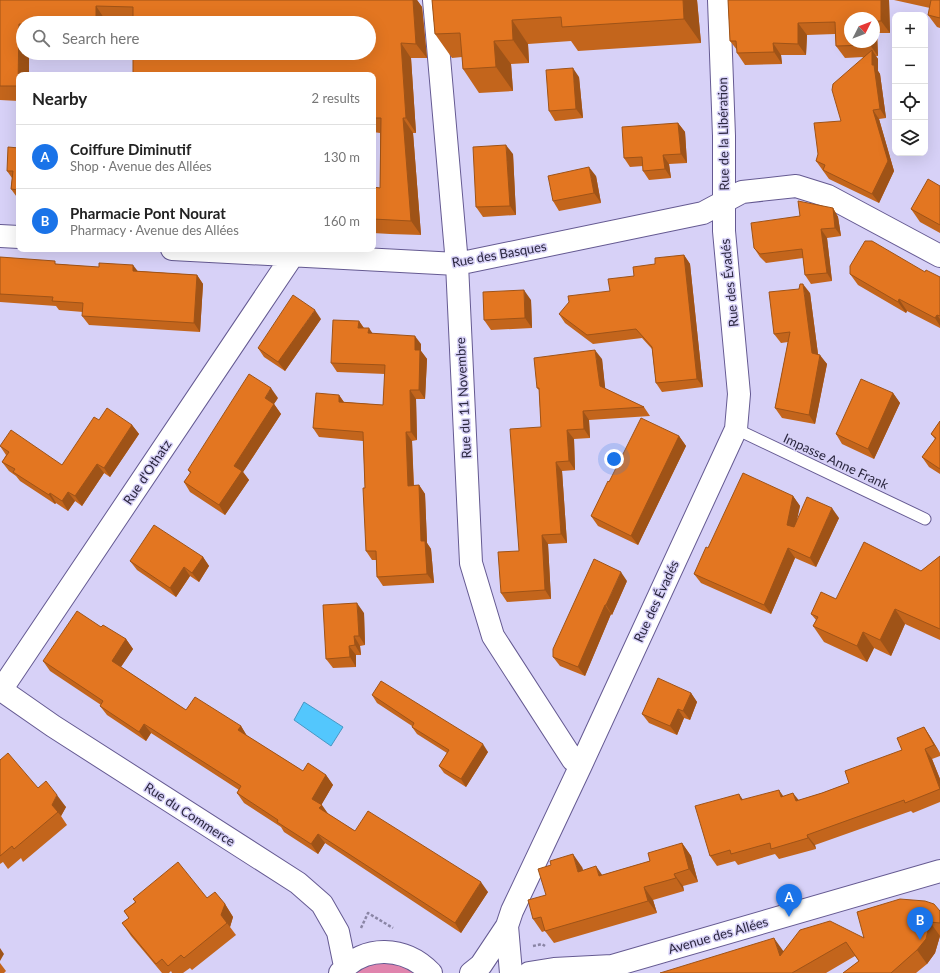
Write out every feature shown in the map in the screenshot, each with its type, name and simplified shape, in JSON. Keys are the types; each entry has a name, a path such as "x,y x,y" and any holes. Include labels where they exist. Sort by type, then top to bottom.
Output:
{"street":[{"name":"Rue du 11 Novembre","path":"434,0 457,264 471,563 493,636 573,760 581,765"},
{"name":"Rue de la Libération","path":"719,0 724,136 724,202 742,192 796,186 828,196 940,256"},
{"name":"Rue des Basques","path":"232,252 457,264 703,213 724,202"},
{"name":"Rue des Évadés","path":"471,973 481,965 507,926 512,911 736,429 740,394 724,231 724,202"},
{"path":"0,236 16,237"},
{"name":"Rue d'Othatz","path":"0,689 292,255"},
{"name":"Rue du Commerce","path":"0,689 53,726 298,883 322,904 338,932 343,970"},
{"name":"Avenue des Allées","path":"528,973 554,969 605,970 940,871"},
{"path":"507,926 511,973"},
{"path":"343,970 360,957 376,952 392,952 409,956 423,965 430,973"}],"lane":[{"name":"Impasse Anne Frank","path":"736,429 924,519"}],"shaded area":[{"path":"378,957 424,973 348,973"}],"water":[{"path":"304,702 343,727 331,746 294,720"}],"building":[{"path":"0,0 413,0 416,44 401,43 406,118 403,118 411,221 376,219 376,187 380,188 381,118 376,118 376,72 133,72 133,60 376,60 376,16 133,16 133,7 96,6 96,16 16,16 16,60 18,60 18,72 16,72 16,86 0,86"},
{"path":"432,0 683,0 684,19 562,27 561,17 512,20 513,40 494,41 496,67 463,69 460,33 435,34"},
{"path":"728,0 881,0 881,21 880,12 844,12 844,46 836,46 835,22 798,23 798,44 773,43 774,52 737,53 736,41 730,41"},
{"path":"931,0 940,0 940,18 928,15"},
{"path":"872,50 872,65 874,65 880,109 873,110 888,161 872,194 823,170 825,165 816,161 818,154 814,123 841,121 832,90 833,84"},
{"path":"573,68 576,109 549,111 546,70"},
{"path":"678,123 681,154 663,155 665,169 643,171 642,157 624,158 622,127"},
{"path":"506,145 510,206 476,207 473,147"},
{"path":"8,147 16,148 16,190 11,189 13,171 7,171"},
{"path":"589,167 594,193 553,201 548,176"},
{"path":"928,179 940,186 940,225 911,209"},
{"path":"798,201 833,208 835,228 821,229 827,273 805,275 802,249 760,254 754,248 751,223 800,216"},
{"path":"865,241 872,241 925,272 926,270 940,277 940,316 937,315 935,318 899,299 898,302 850,274 850,266"},
{"path":"684,255 697,379 656,383 652,347 636,329 587,335 559,314 569,302 568,296 610,291 608,279 634,276 633,267 655,264 655,258"},
{"path":"0,257 55,261 55,264 99,267 99,263 133,265 133,271 197,275 194,323 82,316 83,303 52,301 53,297 0,294"},
{"path":"800,284 803,284 812,353 820,355 809,415 775,408 790,332 774,334 769,292 799,289"},
{"path":"524,290 525,318 484,320 483,292"},
{"path":"293,295 315,310 278,362 258,348"},
{"path":"333,320 359,321 358,328 369,328 368,333 415,336 415,350 420,350 419,390 410,390 411,432 406,432 408,486 419,485 421,541 425,541 427,574 377,577 376,551 366,551 363,488 365,488 363,432 313,428 316,393 339,395 339,402 383,405 385,365 331,363"},
{"path":"595,350 600,386 644,407 583,411 584,429 567,430 569,461 556,462 561,534 542,535 545,590 501,593 498,552 519,551 510,429 541,427 539,388 537,388 534,358"},
{"path":"249,374 271,388 265,398 274,404 234,466 242,471 219,505 184,482 191,472 188,470"},
{"path":"861,379 893,393 868,449 836,434"},
{"path":"107,408 132,425 104,468 97,464 75,496 68,492 62,501 50,493 49,495 13,472 15,469 2,462 9,452 0,446 11,430 62,465 94,417 99,420"},
{"path":"641,418 679,436 631,536 591,516"},
{"path":"940,421 940,469 922,457 936,438 931,434"},
{"path":"743,473 793,496 787,525 794,527 807,497 832,508 810,558 788,548 764,605 694,574 706,547 708,548"},
{"path":"154,525 203,557 192,573 184,567 170,588 130,561"},
{"path":"864,542 921,571 940,556 940,629 895,609 880,640 863,632 857,646 813,626 818,617 811,614 821,592 836,599"},
{"path":"594,559 621,572 578,667 553,657 553,649"},
{"path":"357,603 359,636 354,636 355,645 349,646 350,657 326,659 323,605"},
{"path":"77,611 101,627 103,625 126,639 112,661 186,710 195,697 241,726 238,730 303,771 308,763 326,775 312,799 322,805 319,808 355,831 368,811 481,882 455,923 318,834 311,844 237,793 241,786 144,724 139,732 100,706 103,701 43,661"},
{"path":"658,678 691,693 683,711 678,709 670,726 642,714"},
{"path":"381,681 483,744 461,779 439,766 449,750 412,727 414,723 372,695"},
{"path":"924,727 934,745 925,749 940,789 905,803 904,800 807,835 808,838 771,849 770,843 731,854 730,850 710,856 695,806 739,794 741,800 779,790 781,797 793,793 796,801 822,793 849,783 845,771 902,750 897,738"},
{"path":"8,753 38,788 46,781 57,795 52,805 58,812 14,849 12,846 0,856 0,760"},
{"path":"682,843 689,869 674,874 676,878 644,887 648,901 545,931 541,917 533,919 528,900 546,895 538,869 551,865 550,861 573,854 578,872 596,866 599,876 650,861 648,853"},
{"path":"178,862 207,898 215,892 225,904 221,915 227,923 184,958 181,955 168,966 162,959 156,964 122,923 129,918 124,911 136,902 133,899"},
{"path":"900,899 925,901 934,904 940,911 940,923 930,922 926,939 917,950 891,973 843,973 859,961 846,942 792,973 660,973 774,938 780,956 800,930 830,921 864,938 857,912"}],"place":[{"name":"Coiffure Diminutif","path":"789,917"},
{"name":"Pharmacie Pont Nourat","path":"920,940"}]}
